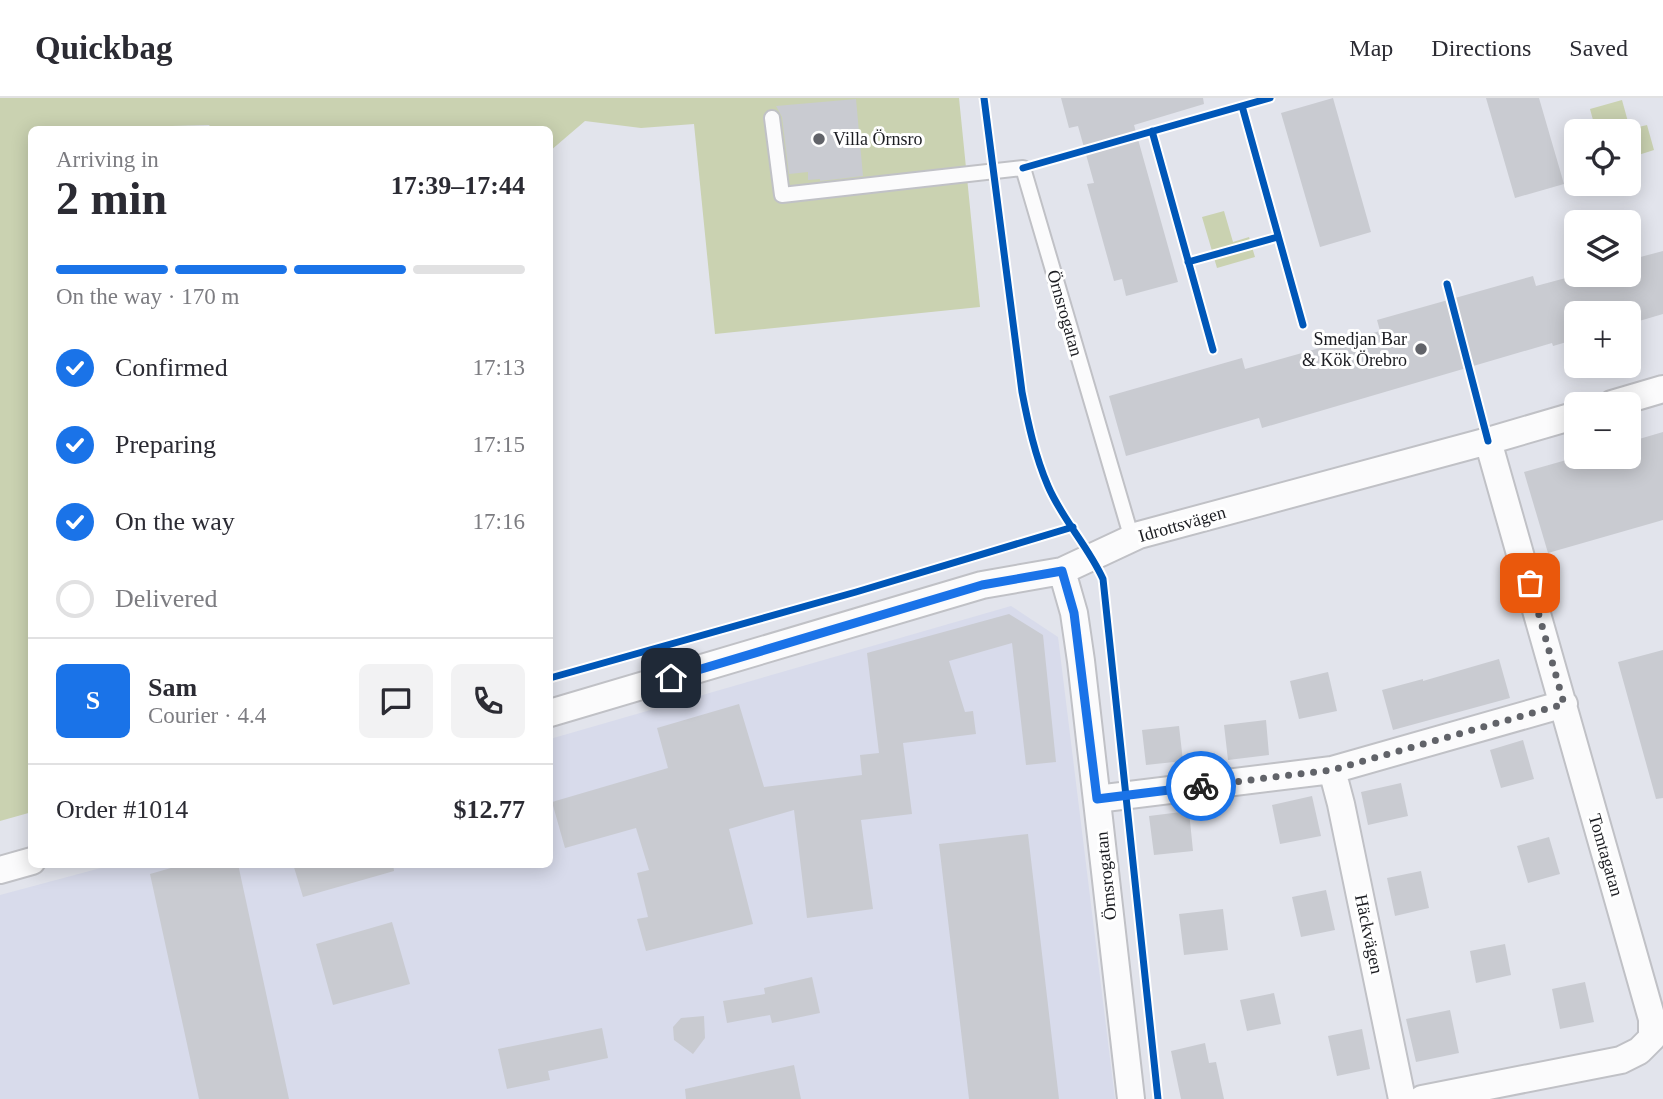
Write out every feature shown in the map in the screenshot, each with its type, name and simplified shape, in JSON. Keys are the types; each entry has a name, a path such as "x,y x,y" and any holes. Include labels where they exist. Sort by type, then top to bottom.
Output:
{"street":[{"path":"1641,395 1663,389"},
{"name":"Idrottsvägen","path":"553,712 982,585 1062,571 1132,538 1564,419"},
{"name":"Tomtagatan","path":"1422,1099 1621,1060 1657,1041 1488,441"},
{"name":"Örnsrogatan","path":"1062,571 1074,613 1131,1099"},
{"path":"1097,799 1332,770 1564,704"},
{"name":"Häckvägen","path":"1332,770 1342,804 1402,1099"},
{"path":"0,870 28,862"}],"lane":[{"name":"Örnsrogatan","path":"772,118 782,195 1023,168 1132,538"}],"shaded area":[{"path":"1011,606 1058,637 1115,1099 0,1099 0,895 101,868 553,868 553,738"}],"green space":[{"path":"0,98 959,98 980,307 715,334 694,124 641,128 585,121 553,148 553,126 28,126 28,813 0,821"},
{"path":"1622,100 1627,119 1593,119 1590,109"},
{"path":"1647,125 1654,150 1641,154 1641,126"},
{"path":"1224,211 1233,242 1249,237 1255,257 1217,268 1202,217"}],"building":[{"path":"1061,98 1203,98 1204,104 1134,125 1178,282 1126,296 1122,279 1114,281 1087,184 1094,183 1078,126 1069,128"},
{"path":"1333,98 1371,232 1320,247 1281,113"},
{"path":"1486,98 1539,98 1564,184 1515,198"},
{"name":"Villa Örnsro","path":"856,99 863,176 820,181 808,180 808,172 789,174 782,117 776,106"},
{"path":"1663,251 1663,314 1641,320 1641,301 1564,301 1564,343 1553,346 1552,343 1262,428 1259,418 1126,456 1109,396 1242,358 1245,369 1380,331 1377,320 1533,276 1536,286 1564,278 1564,287 1641,287 1641,257"},
{"path":"1663,432 1663,520 1548,553 1524,472 1564,461 1564,469 1641,469 1641,438"},
{"path":"1009,614 1043,635 1056,762 1026,765 1012,643 949,661 965,712 973,711 976,734 903,743 912,814 861,820 873,909 807,918 794,810 729,829 753,924 646,951 637,919 648,917 637,873 649,870 636,828 565,848 553,802 668,768 657,728 739,704 764,787 862,775 860,755 879,753 867,653"},
{"path":"1663,650 1663,798 1656,799 1618,662"},
{"path":"1499,659 1510,698 1393,730 1382,690"},
{"path":"1328,672 1337,711 1299,719 1290,681"},
{"path":"1266,720 1269,755 1228,760 1224,725"},
{"path":"1179,726 1183,761 1146,765 1142,730"},
{"path":"1523,740 1534,779 1501,788 1490,750"},
{"path":"1401,783 1408,816 1368,825 1361,792"},
{"path":"1312,796 1321,836 1280,844 1272,805"},
{"path":"1189,811 1193,851 1154,855 1149,816"},
{"path":"1028,834 1059,1099 969,1099 939,844"},
{"path":"1549,837 1560,874 1528,883 1517,846"},
{"path":"171,868 239,868 289,1099 199,1099 150,874"},
{"path":"294,868 394,868 394,871 303,897"},
{"path":"1421,871 1429,908 1395,916 1387,878"},
{"path":"1326,890 1335,930 1301,937 1292,897"},
{"path":"1223,909 1228,950 1184,955 1179,914"},
{"path":"392,922 410,984 333,1005 316,944"},
{"path":"1505,944 1511,975 1476,983 1470,951"},
{"path":"812,977 820,1013 772,1023 770,1015 727,1023 723,1001 765,994 764,988"},
{"path":"1585,982 1594,1022 1560,1029 1552,989"},
{"path":"1274,993 1281,1024 1247,1031 1240,1000"},
{"path":"1450,1010 1459,1053 1416,1062 1406,1019"},
{"path":"704,1016 705,1038 693,1054 674,1040 673,1027 681,1018"},
{"path":"602,1028 608,1058 548,1071 550,1080 507,1089 498,1049"},
{"path":"1362,1029 1370,1069 1337,1076 1328,1036"},
{"path":"1205,1043 1209,1063 1216,1062 1224,1099 1181,1099 1171,1051"},
{"path":"794,1065 801,1099 686,1099 685,1089"}],"cycle path":[{"path":"984,98 1022,392 1032,439 1043,475 1054,498 1103,579 1158,1099"},
{"path":"1023,168 1270,98"},
{"path":"1242,106 1303,325"},
{"path":"1152,131 1213,350"},
{"path":"1188,262 1278,237"},
{"path":"1447,284 1488,441"},
{"path":"553,677 856,592 1073,527"}],"way so far":[{"path":"1201,786 1332,770 1564,704 1530,583"}],"place":[{"name":"Villa Örnsro","path":"819,139"},
{"name":"Smedjan Bar & Kök Örebro","path":"1421,349"}],"route":[{"path":"671,678 982,585 1062,571 1074,613 1097,799 1201,786"}]}
